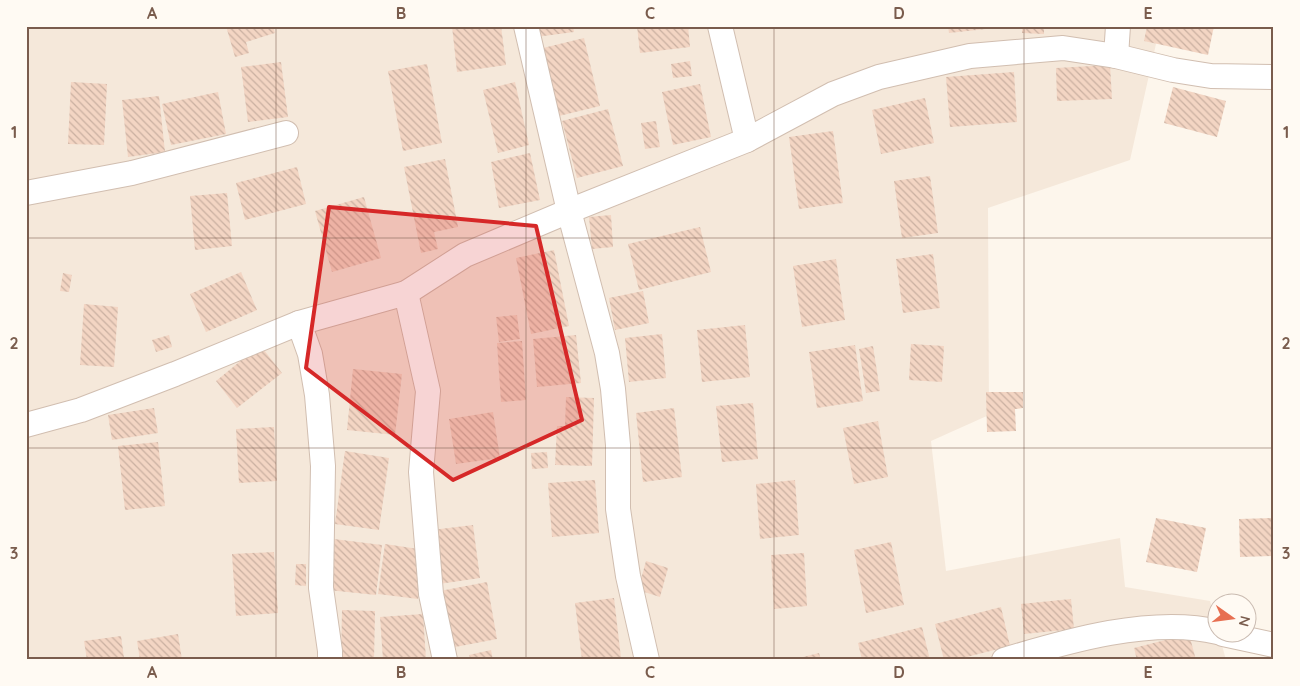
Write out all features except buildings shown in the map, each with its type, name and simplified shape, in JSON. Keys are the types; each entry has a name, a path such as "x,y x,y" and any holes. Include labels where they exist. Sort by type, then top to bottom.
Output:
{"street":[{"path":"526,26 568,211 607,353 613,390 618,444 620,518 628,576 647,660"},
{"path":"720,26 747,140"},
{"path":"1116,56 1118,26"},
{"path":"26,425 81,410 299,323 406,293 465,255 568,211 747,140 833,94 878,77 970,56 1063,48 1116,56 1173,70 1211,76 1274,77"},
{"path":"26,193 132,173 286,133"},
{"path":"406,293 428,391 421,472 431,594 445,660"},
{"path":"299,323 310,354 317,395 323,466 321,588 330,660"},
{"path":"1004,660 1056,644 1145,627 1181,627 1208,631"},
{"path":"1258,642 1274,645"}],"highlighted area":[{"path":"329,207 536,226 582,420 453,480 306,368"}],"shaded area":[{"path":"26,26 1160,26 1130,160 988,208 989,415 931,441 946,571 1120,538 1125,587 1208,601 1208,644 1222,644 1226,660 26,660"}]}
